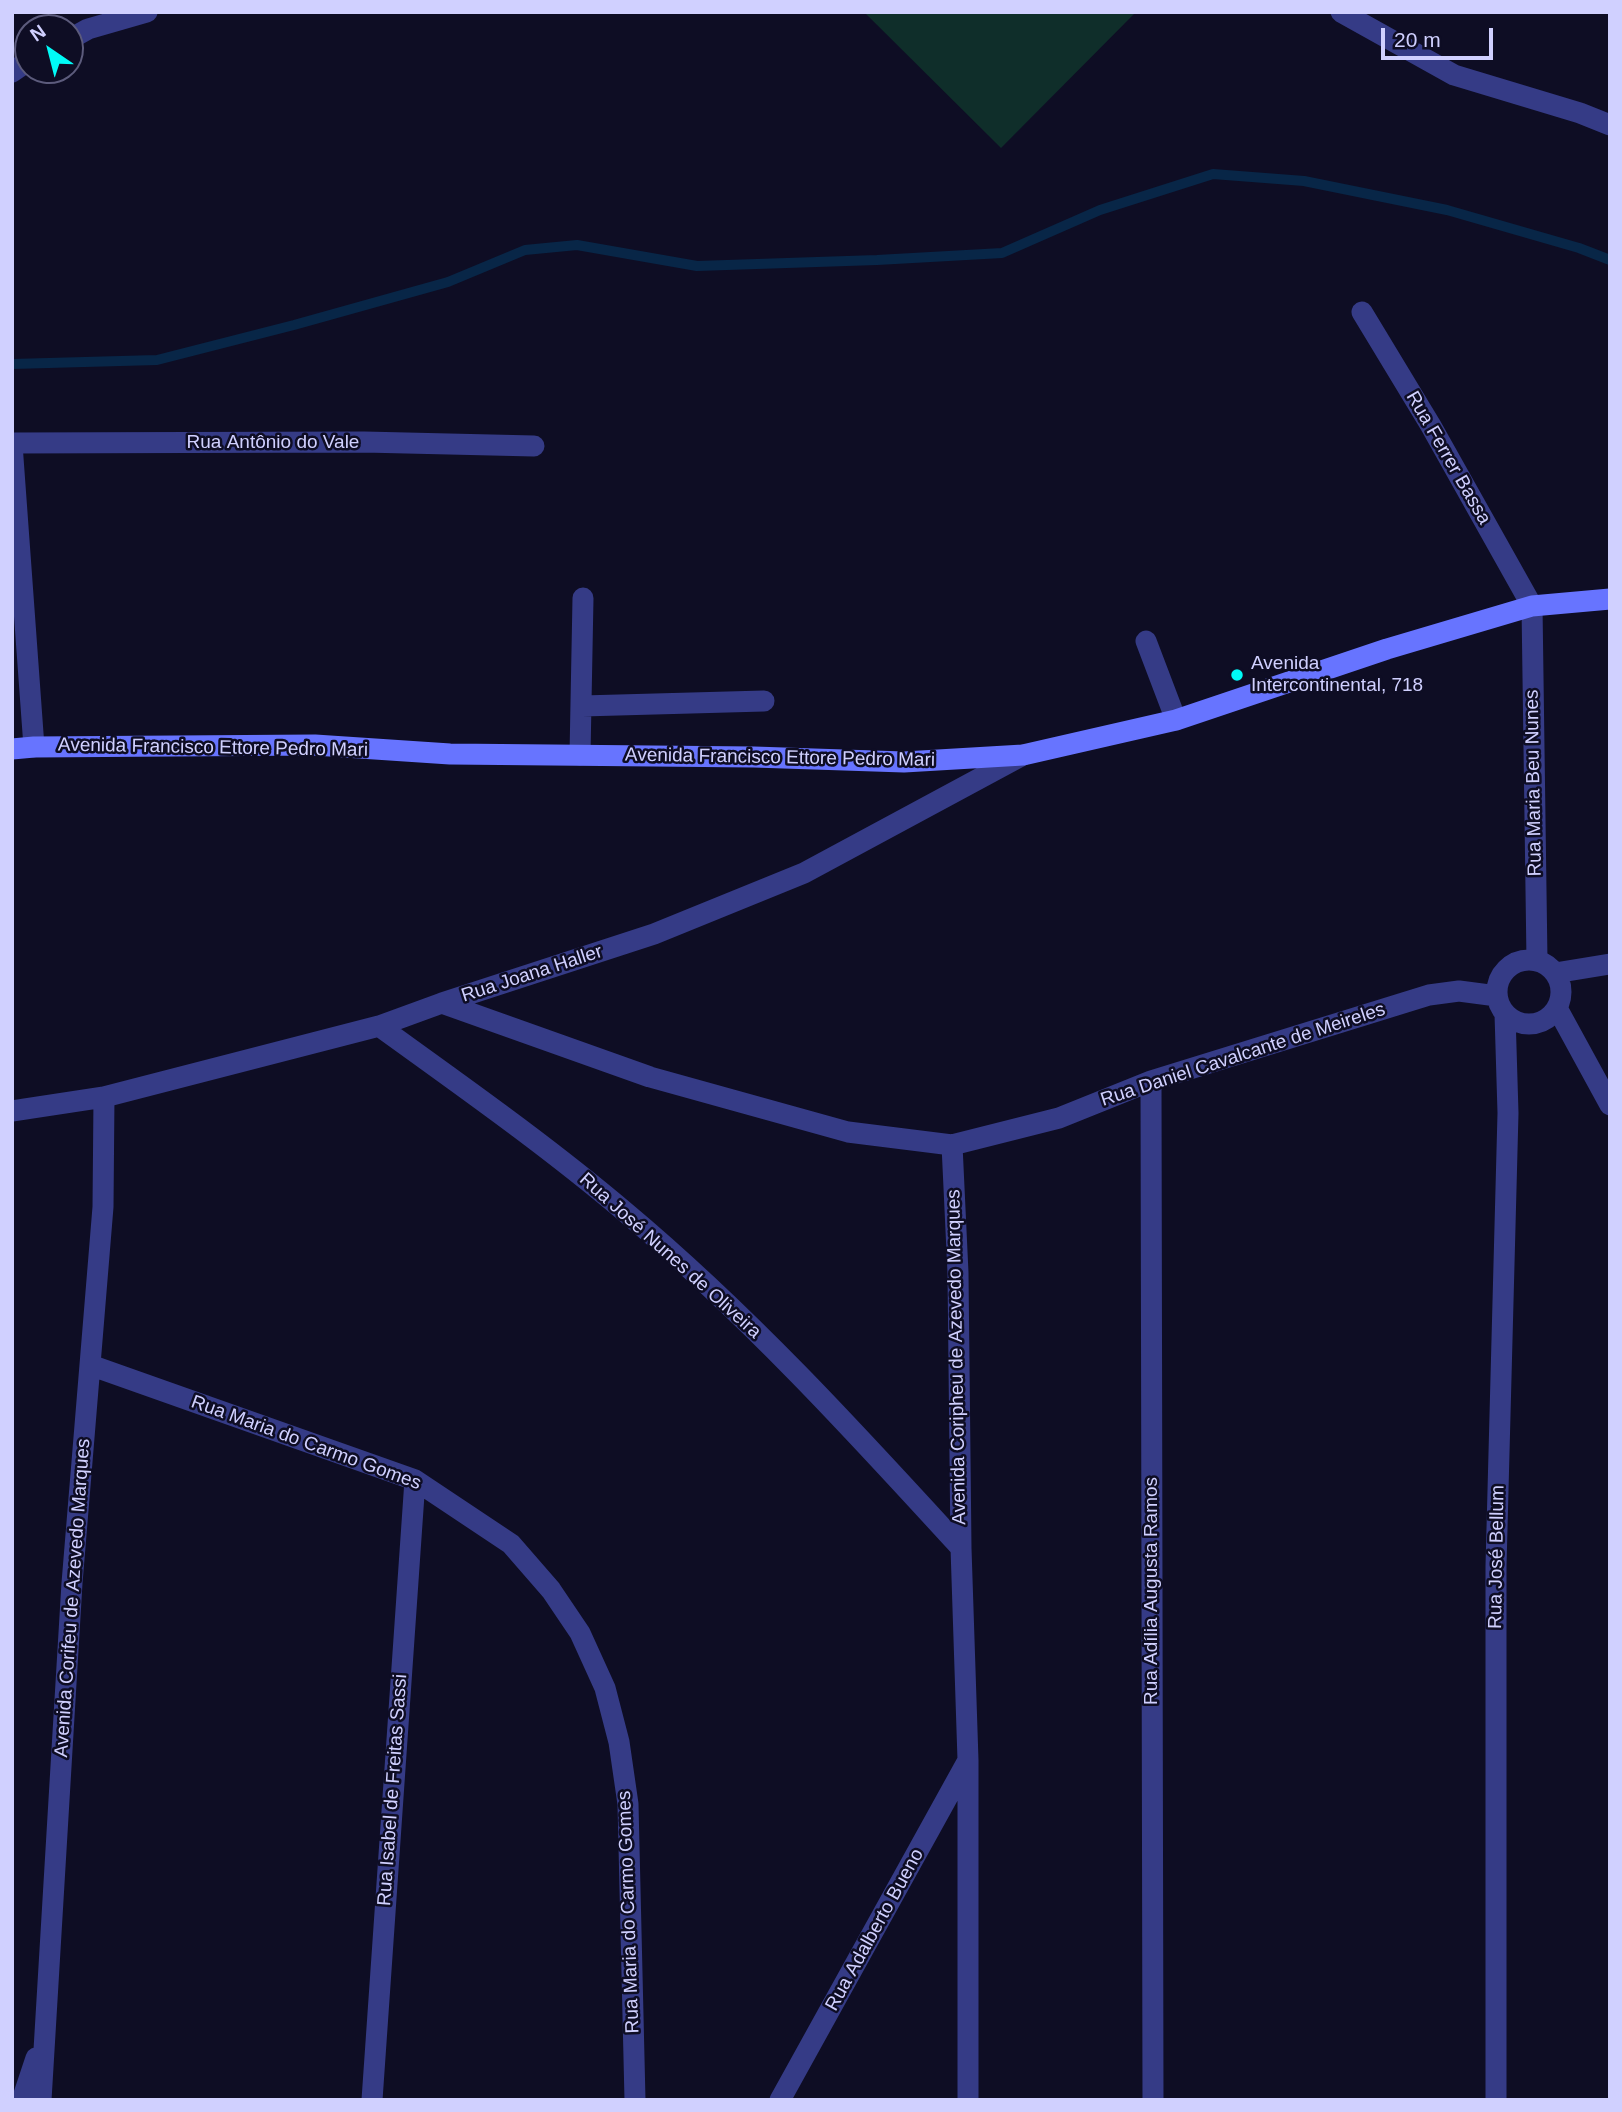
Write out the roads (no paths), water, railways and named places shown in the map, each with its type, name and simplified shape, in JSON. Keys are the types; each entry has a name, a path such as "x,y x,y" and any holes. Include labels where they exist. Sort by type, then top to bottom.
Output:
{"street":[{"path":"84,31 147,12"},
{"path":"1340,12 1454,75 1580,113 1610,125"},
{"name":"Rua Ferrer Bassa","path":"1362,312 1431,426 1532,606"},
{"name":"Rua Antônio do Vale","path":"12,444 364,442 534,446"},
{"path":"12,444 34,747"},
{"path":"580,755 583,598"},
{"name":"Avenida Francisco Ettore Pedro Mari","path":"12,749 315,746 450,754 754,757 904,762 1023,755 1176,720 1363,657 1532,606 1610,599"},
{"name":"Rua Maria Beu Nunes","path":"1532,606 1537,961"},
{"path":"1146,641 1176,720"},
{"path":"582,706 764,701"},
{"name":"Rua Joana Haller","path":"12,1111 104,1097 379,1026 654,934 804,873 1023,755"},
{"path":"1521,960 1537,961 1555,973 1561,988 1557,1008 1548,1018 1533,1024 1522,1024 1501,1005 1498,983 1507,968 1521,960"},
{"path":"1555,973 1610,964"},
{"name":"Rua Daniel Cavalcante de Meireles","path":"952,1145 1059,1118 1151,1082 1429,995 1459,991 1501,1005"},
{"path":"442,1003 650,1077 848,1132 952,1145"},
{"name":"Rua José Bellum","path":"1496,2100 1496,1566 1508,1113 1501,1005"},
{"path":"1557,1008 1610,1105"},
{"name":"Rua José Nunes de Oliveira","path":"379,1026 536,1139 625,1212 712,1289 848,1425 961,1548"},
{"name":"Rua Adília Augusta Ramos","path":"1151,1082 1153,2100"},
{"name":"Avenida Corifeu de Azevedo Marques","path":"41,2100 72,1583 103,1208 104,1097"},
{"name":"Avenida Coripheu de Azevedo Marques","path":"952,1145 958,1273 961,1548 968,1760 968,2100"},
{"name":"Rua Maria do Carmo Gomes","path":"90,1365 415,1480 511,1544 551,1590 580,1633 605,1688 619,1742 628,1804 635,2100"},
{"name":"Rua Isabel de Freitas Sassi","path":"372,2100 415,1480"},
{"name":"Rua Adalberto Bueno","path":"780,2100 968,1760"},
{"path":"22,2100 45,2033"}],"waterway":[{"path":"12,364 157,360 448,282 525,250 577,245 697,266 1002,253 1100,210 1213,174 1304,181 1447,210 1579,248 1610,260"}],"place":[{"name":"Avenida Intercontinental, 718","path":"1237,675"}]}
